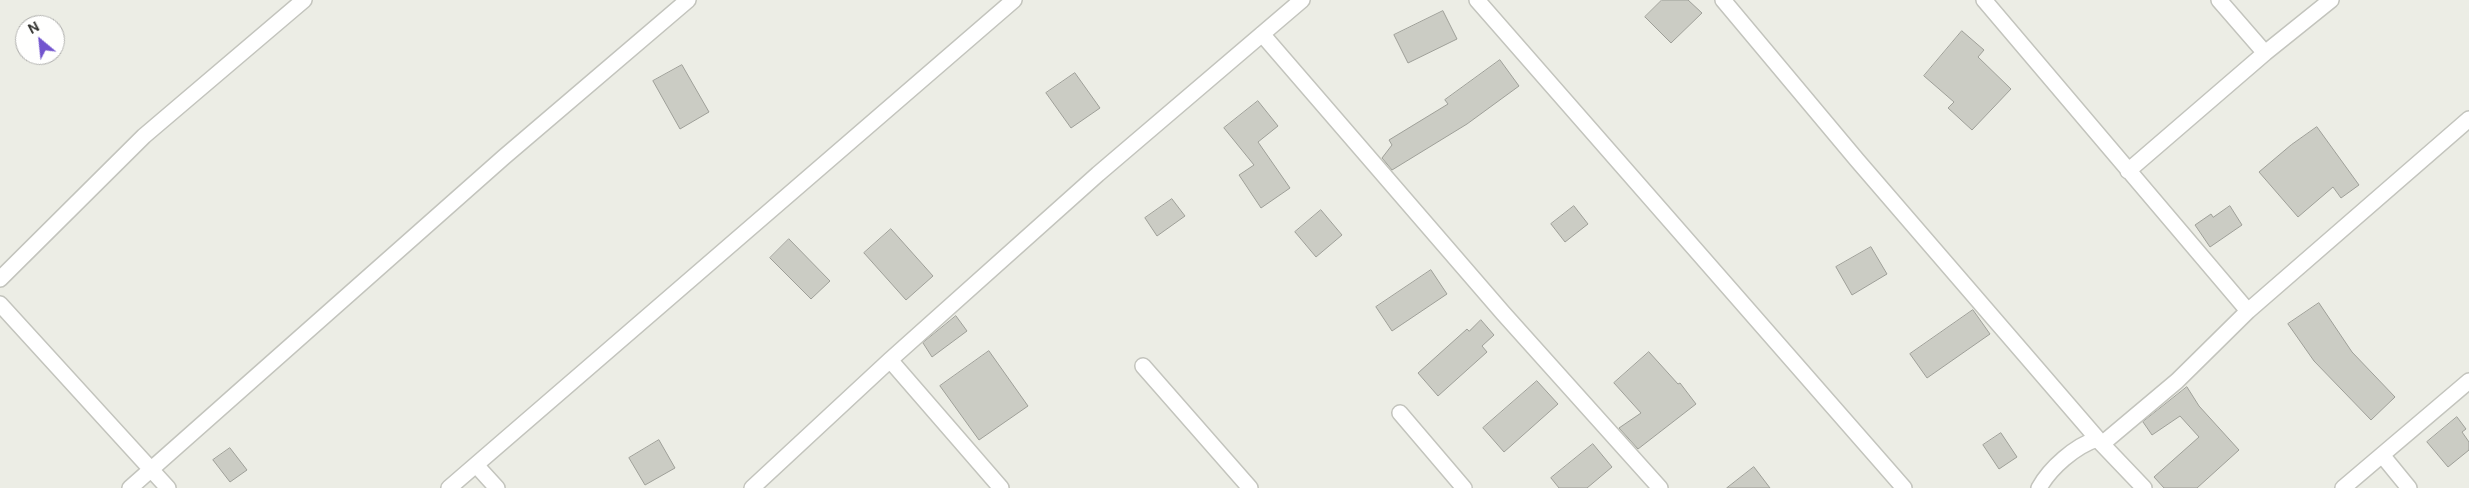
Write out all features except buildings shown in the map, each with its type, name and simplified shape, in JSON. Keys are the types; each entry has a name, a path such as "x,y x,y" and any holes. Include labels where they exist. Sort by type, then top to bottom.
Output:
{"street":[{"path":"0,279 144,136 304,0"},
{"path":"130,488 504,158 688,0"},
{"path":"449,488 1014,0"},
{"path":"759,486 890,360 1098,174 1302,0"},
{"path":"1478,0 1904,488"},
{"path":"1724,0 1857,160 2102,444"},
{"path":"1984,0 2128,171 2204,256 2248,310"},
{"path":"2219,0 2265,53"},
{"path":"2128,171 2265,53 2331,0"},
{"path":"1262,34 1491,299 1660,488"},
{"path":"2102,444 2177,381 2248,310 2469,119"},
{"path":"0,304 153,469 168,488"},
{"path":"890,360 1001,488"},
{"path":"1143,366 1250,488"},
{"path":"2343,488 2469,381"},
{"path":"1400,413 1464,488"},
{"path":"2038,488 2062,461 2087,442 2097,439 2144,488"},
{"path":"2382,455 2409,488"},
{"path":"476,465 497,488"}]}
